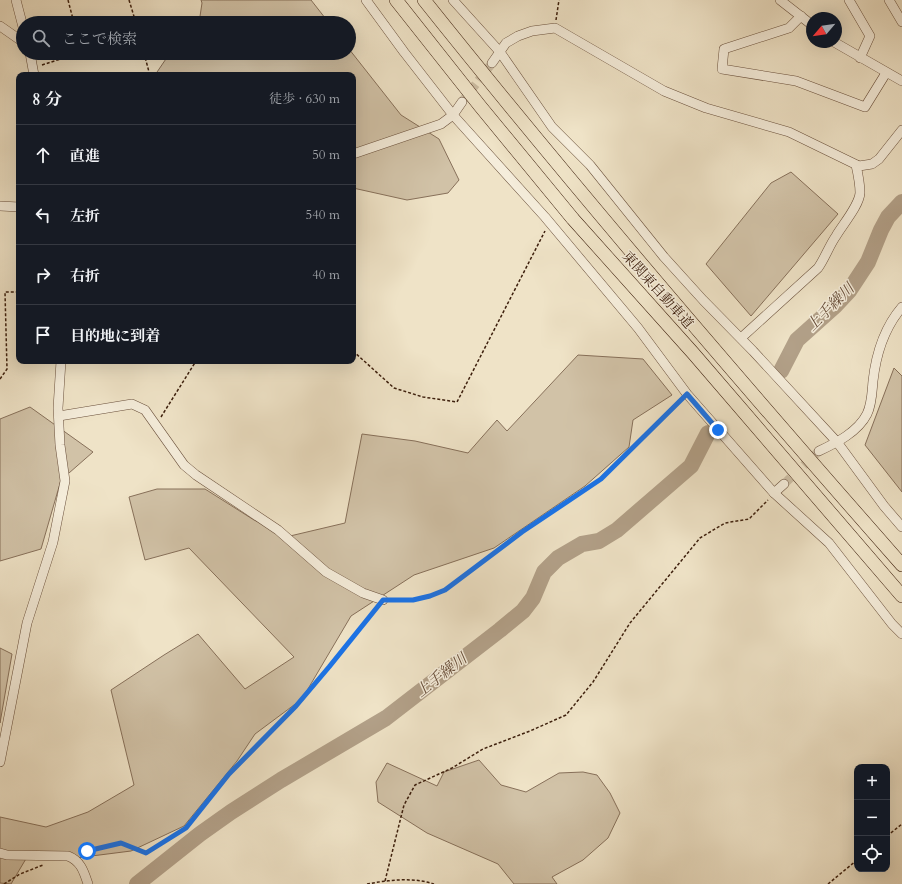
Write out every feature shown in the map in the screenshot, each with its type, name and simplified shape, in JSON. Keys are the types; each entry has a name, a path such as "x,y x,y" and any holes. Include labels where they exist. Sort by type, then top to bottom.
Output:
{"highway":[{"name":"東関東自動車道","path":"396,0 480,106 573,219 693,353 902,596"},
{"name":"東関東自動車道","path":"424,0 498,92 681,311 902,565"}],"street":[{"path":"16,0 20,16"},
{"path":"366,0 404,52 454,114 549,222 638,328 687,394 774,493 829,543 892,624 902,634"},
{"path":"453,0 500,52 552,127 590,165 664,257 837,442 884,506 902,527"},
{"path":"780,0 806,20"},
{"path":"849,0 870,36 860,58"},
{"path":"889,0 902,22"},
{"path":"801,16 789,28 724,49 722,68 796,81 865,107 886,73"},
{"path":"0,26 16,37"},
{"path":"492,63 506,43 518,36 532,31 555,28 664,91 706,108 789,132 856,165 860,166 872,164 879,159 902,130"},
{"path":"842,47 902,81"},
{"path":"31,60 34,72"},
{"path":"356,153 440,124 454,114 462,102"},
{"path":"741,338 818,268 835,237 854,208 860,194 856,165"},
{"path":"0,206 16,207"},
{"path":"819,451 837,442 854,429 867,415 874,369 881,344 888,326 901,312"},
{"path":"0,762 27,624 53,542 65,481 60,445 59,416 61,364"},
{"path":"59,416 132,404 145,410 184,464 196,475 278,530 326,572 363,594 383,600"},
{"path":"774,493 784,484"},
{"path":"0,853 7,855 68,856 75,858 81,865 88,884"}],"path":[{"path":"68,0 72,16"},
{"path":"129,0 134,16"},
{"path":"555,28 559,0"},
{"path":"34,72 62,60"},
{"path":"146,60 149,72"},
{"path":"356,354 394,388 423,397 457,402 549,222"},
{"path":"0,379 6,369 5,292 16,292"},
{"path":"156,425 194,364"},
{"path":"68,856 121,843 146,853 186,828 229,774 296,706 383,600 413,600 430,596 445,590 522,532 601,479 687,394"},
{"path":"385,881 404,805 415,785 452,768 483,749 535,729 566,715 593,682 630,623 700,538 725,523 749,519 774,493"},
{"path":"890,834 902,824"},
{"path":"828,884 854,862"},
{"path":"4,884 20,874 48,864"},
{"path":"367,884 385,881 423,880 434,884"}],"shaded area":[{"path":"201,0 311,0 324,16 200,16"},
{"path":"356,58 401,115 439,139 459,180 448,193 407,200 356,189 356,72 157,72 165,60 356,60"},
{"path":"791,172 838,214 751,316 706,264 771,183"},
{"path":"578,355 643,359 672,395 633,420 629,447 585,486 494,548 414,575 351,616 302,699 255,734 237,761 184,826 131,851 60,860 30,852 11,884 0,883 0,817 46,827 88,812 134,785 111,690 198,634 245,689 294,657 189,548 145,560 129,497 157,489 205,489 254,520 290,536 345,523 362,434 415,441 468,453 497,420 507,431"},
{"path":"894,368 902,376 902,492 865,445"},
{"path":"30,407 93,452 61,480 41,549 0,561 0,419"},
{"path":"0,648 12,654 0,723"},
{"path":"479,760 501,785 526,792 559,773 583,772 597,775 610,793 620,813 608,838 583,860 552,877 557,884 514,884 498,864 427,833 378,802 376,782 387,763 437,786 444,772"}],"waterway":[{"name":"上手繰川","path":"781,371 797,340 835,306 849,291 868,262 888,217 902,202"},
{"name":"上手繰川","path":"137,884 200,834 231,812 281,780 386,718 500,630 523,611 533,598 544,572 558,558 582,544 599,541 617,530 691,466 708,433"}],"tunnel":[{"path":"462,102 492,63"},
{"path":"784,484 819,451"}],"route":[{"path":"87,851 121,843 146,853 186,828 229,774 296,706 383,600 413,600 430,596 445,590 522,532 601,479 687,394 718,430"}]}
